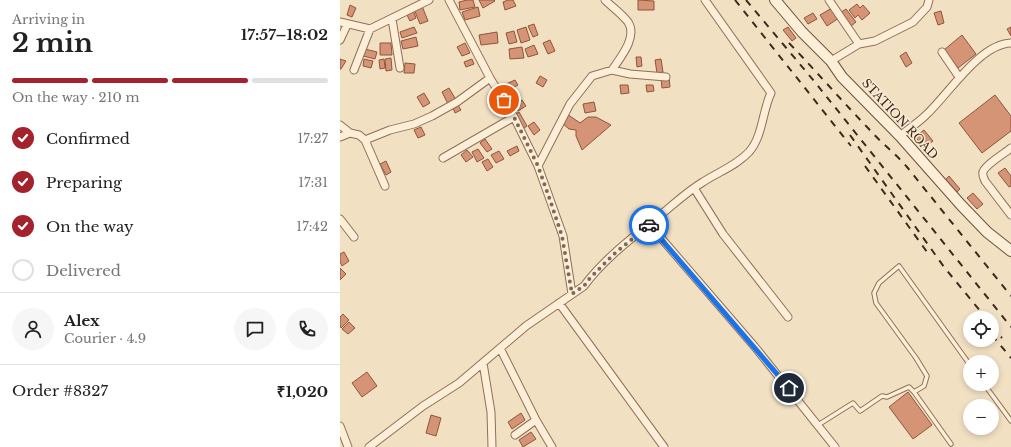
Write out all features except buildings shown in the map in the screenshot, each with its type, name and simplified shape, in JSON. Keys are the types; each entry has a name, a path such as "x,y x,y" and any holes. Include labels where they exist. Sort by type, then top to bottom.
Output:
{"street":[{"path":"340,40 343,23 370,29 429,0"},
{"path":"449,0 490,78 514,117 538,166 562,236 572,294"},
{"path":"605,0 628,23 631,32 630,42 612,70"},
{"path":"372,445 423,406 459,383 526,326 584,286 614,254 694,188 728,169 749,152 757,140 766,105 771,93 706,0"},
{"name":"STATION ROAD","path":"775,0 802,32 831,60 842,77 900,136 961,205 987,232 1011,251"},
{"path":"829,0 859,44"},
{"path":"831,60 859,44 875,41 913,22 927,7 929,0"},
{"path":"392,19 400,68"},
{"path":"354,70 370,29"},
{"path":"900,136 926,116 959,77 978,58 1001,45 1011,42"},
{"path":"942,52 959,77"},
{"path":"538,166 570,104 592,76 612,70 630,74 666,77"},
{"path":"365,140 390,130 414,124 432,116 457,102 490,78"},
{"path":"443,158 514,117"},
{"path":"340,126 350,133 359,135 365,140 385,186"},
{"path":"340,137 350,133"},
{"path":"1011,148 983,171 983,176 985,181 1011,215"},
{"path":"694,188 723,234 788,318"},
{"path":"340,219 354,237"},
{"path":"649,224 755,347 835,447"},
{"path":"559,303 664,447"},
{"path":"500,348 536,420 552,447"},
{"path":"483,363 491,412 492,447"},
{"path":"515,435 536,420"},
{"path":"341,428 348,447"}],"lane":[{"path":"914,392 924,386 927,376 916,358 876,303 874,293 879,283 899,266 963,355"},
{"path":"817,425 853,404 860,411 882,396 887,397 909,387 951,444"},
{"path":"989,391 1011,421"}],"railway":[{"path":"735,0 851,146"},
{"path":"746,0 814,81 1011,327"},
{"path":"789,43 907,167 1011,296"},
{"path":"850,135 944,267 980,311"},
{"path":"865,166 927,252"},
{"path":"999,334 1002,338"},
{"path":"999,343 1011,358"}],"way so far":[{"path":"504,100 538,166 550,200 562,236 572,294 584,286 614,254 649,225"}],"route":[{"path":"649,225 789,388"}]}
